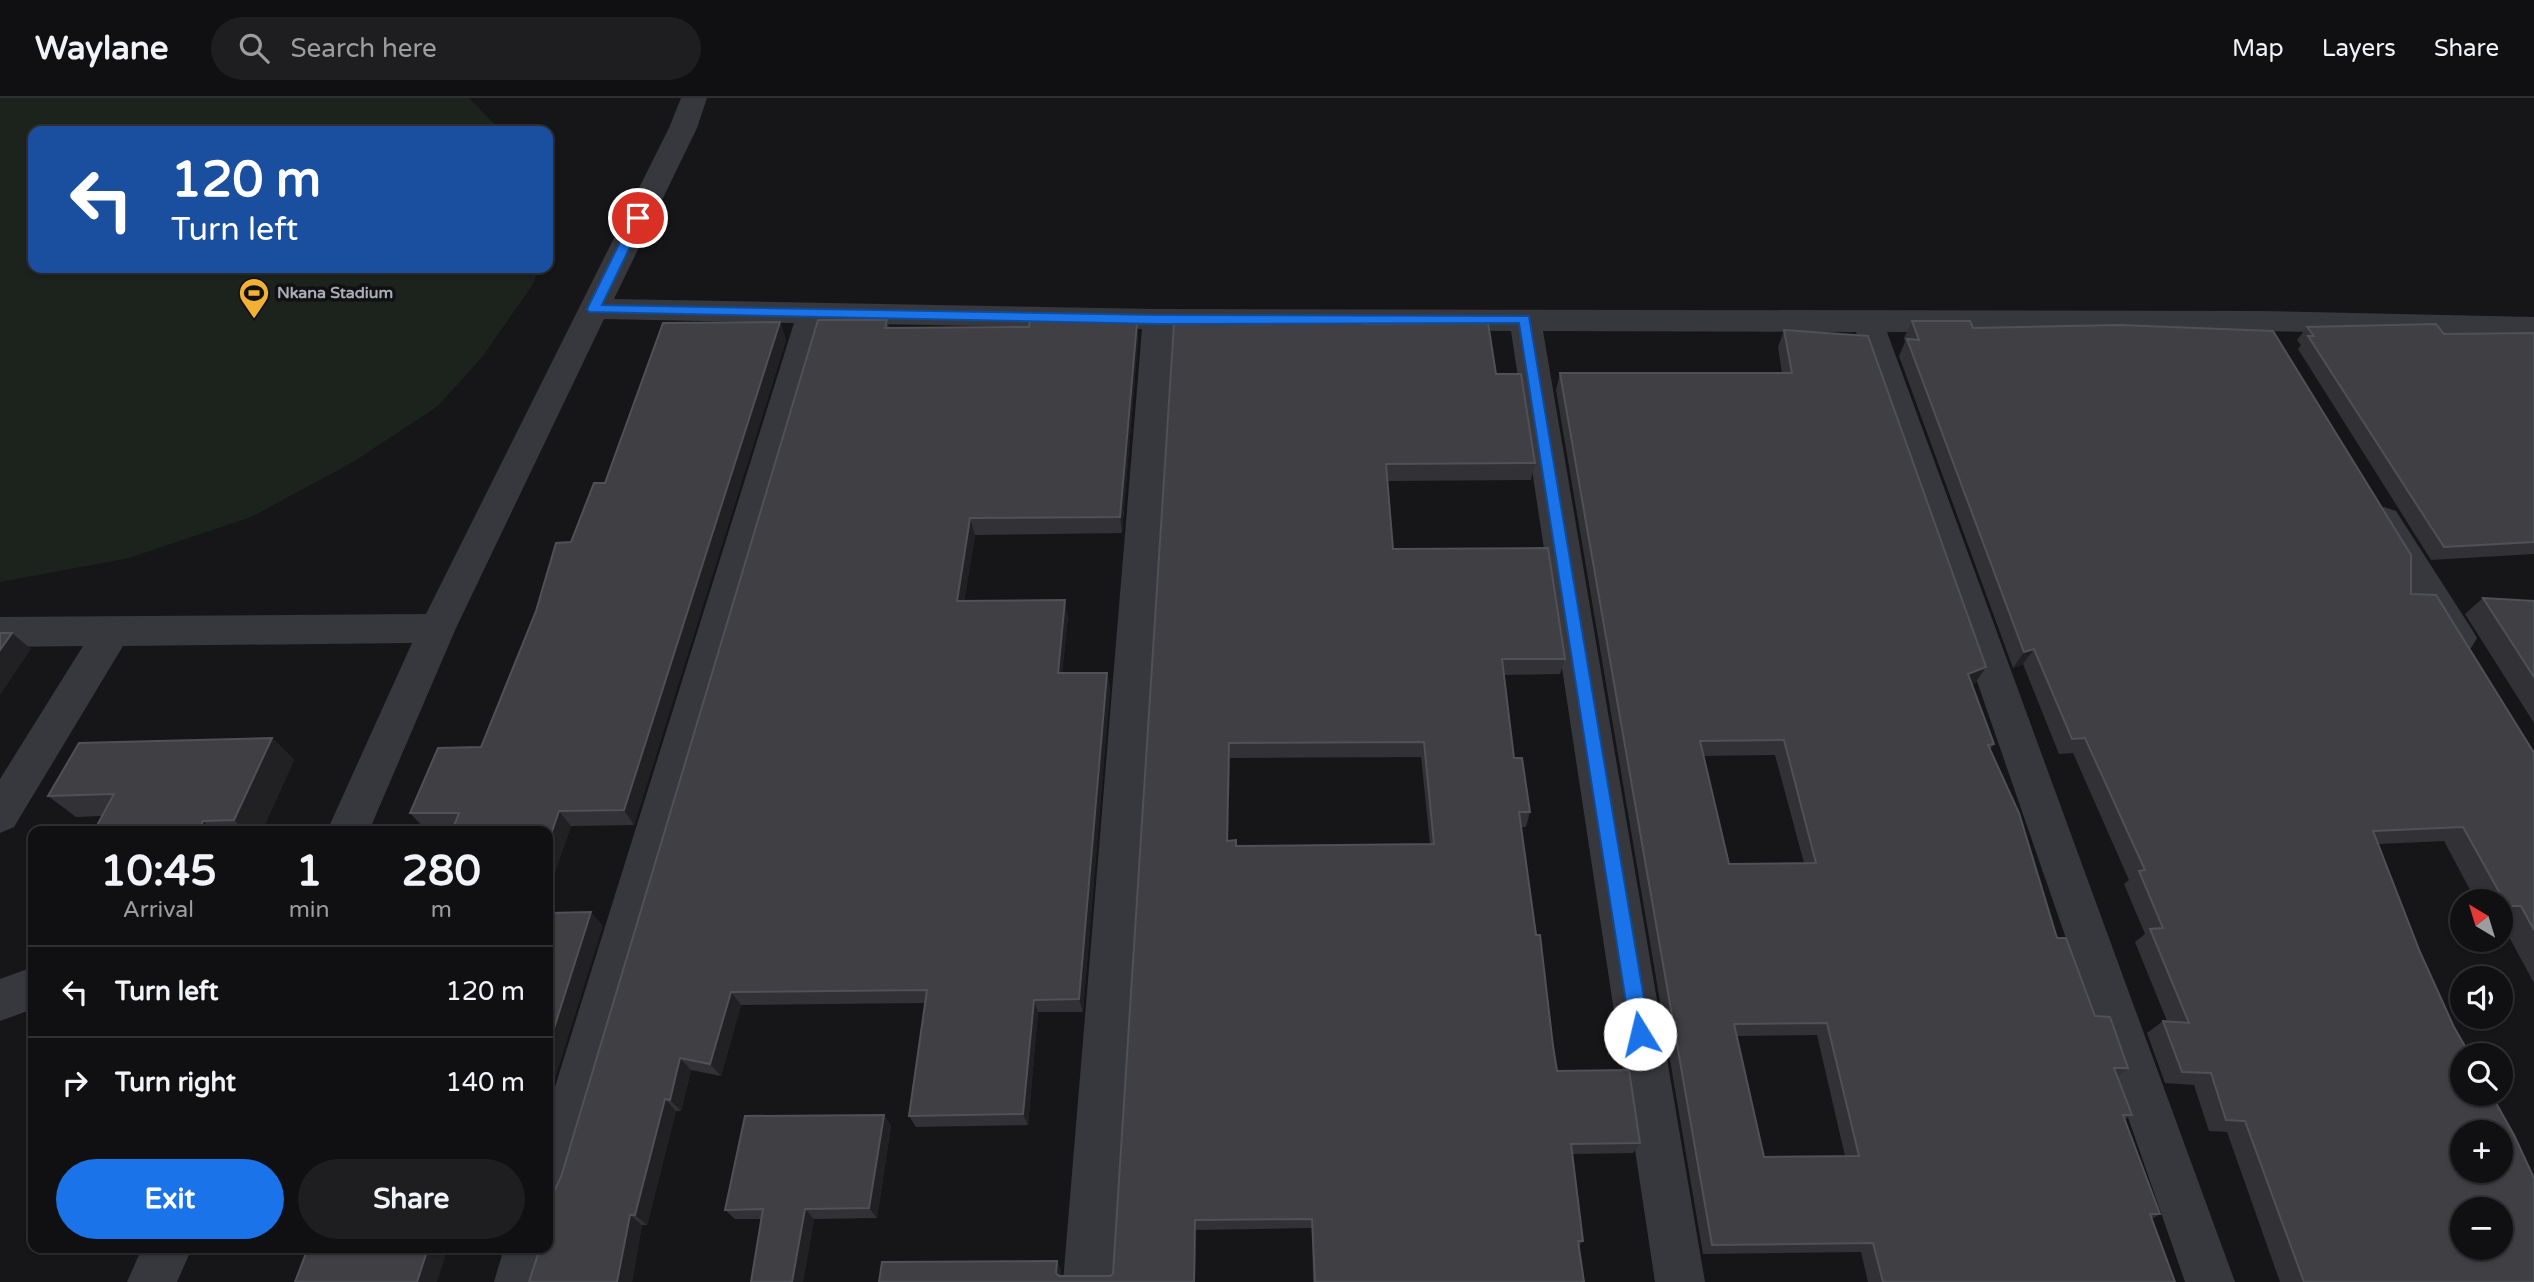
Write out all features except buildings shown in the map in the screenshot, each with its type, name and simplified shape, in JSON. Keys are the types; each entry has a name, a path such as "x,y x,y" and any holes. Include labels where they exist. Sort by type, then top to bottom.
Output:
{"street":[{"path":"350,826 437,628 683,128 694,98"},
{"path":"593,309 1158,319 2262,321 2534,327"},
{"path":"553,1169 812,313"},
{"path":"1525,318 1680,1282"},
{"path":"1088,1282 1158,319"},
{"path":"2262,321 2284,357"},
{"path":"1868,322 2210,1282"},
{"path":"2365,488 2475,667"},
{"path":"0,632 437,628"},
{"path":"0,815 112,631"},
{"path":"0,1000 28,990"},
{"path":"152,1282 165,1253"},
{"path":"519,1282 528,1253"}],"shaded area":[{"name":"Nkana Stadium","path":"0,98 469,98 496,126 28,126 28,273 537,273 533,284 483,356 438,406 353,462 251,517 129,558 0,582"}],"place":[{"name":"Nkana Stadium","path":"254,320"}],"route":[{"path":"638,218 593,309 1158,319 1525,318 1640,1034"}]}
